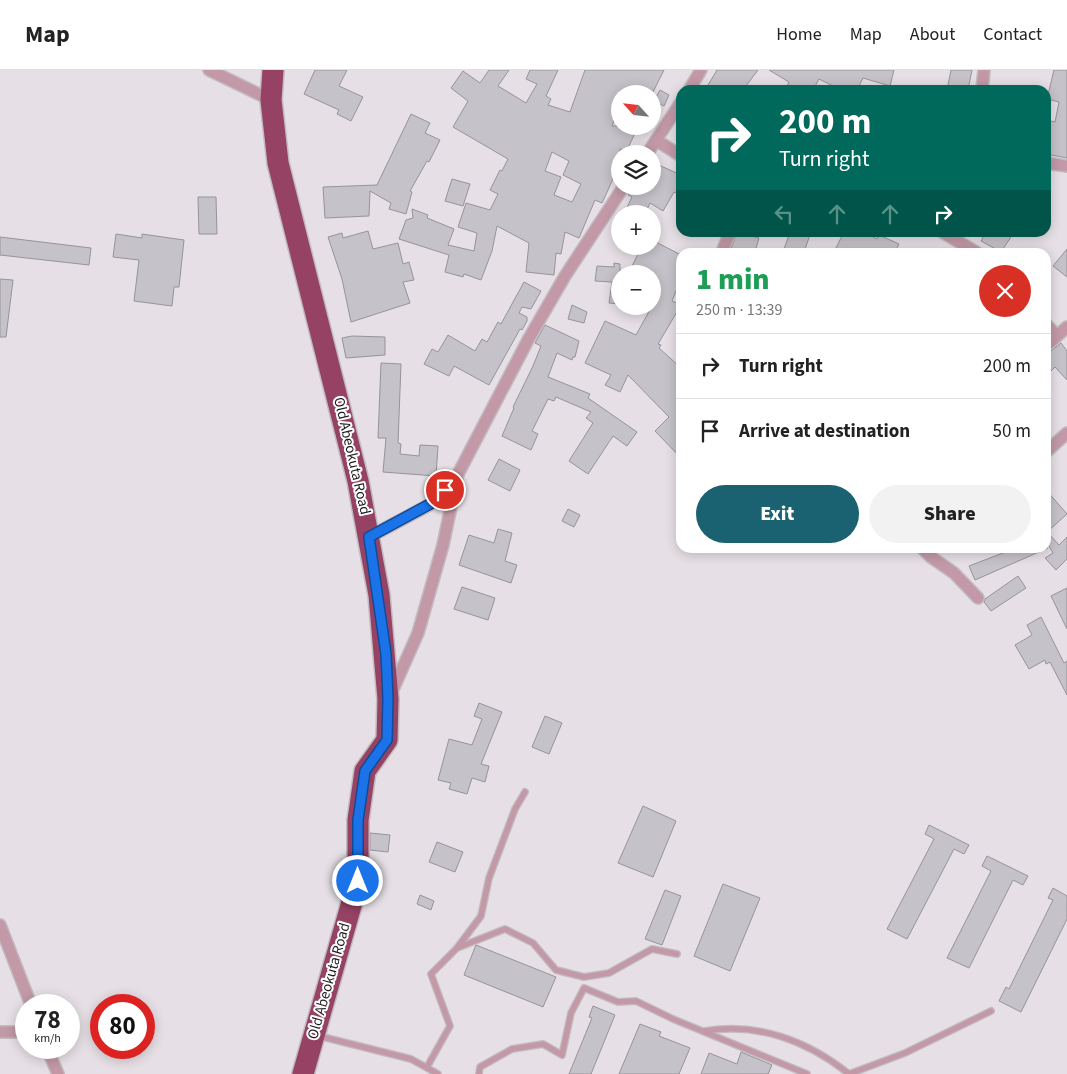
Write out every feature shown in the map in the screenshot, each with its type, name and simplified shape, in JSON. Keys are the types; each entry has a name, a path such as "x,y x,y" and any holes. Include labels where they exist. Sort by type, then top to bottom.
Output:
{"highway":[{"name":"Old Abeokuta Road","path":"273,70 271,100 278,163 288,211 337,391 369,537 381,615 388,699 387,740 365,771 358,820 358,881 303,1074"}],"street":[{"path":"210,70 271,100"},
{"path":"692,85 701,70"},
{"path":"982,85 984,70"},
{"path":"653,145 676,110"},
{"path":"656,140 676,153"},
{"path":"1051,164 1067,166"},
{"path":"369,537 430,504 457,476 489,418 528,340 566,276 618,195"},
{"path":"950,237 969,248"},
{"path":"1051,340 1067,327"},
{"path":"1051,330 1056,335"},
{"path":"1051,447 1067,433"},
{"path":"388,699 418,633 443,546 457,476"},
{"path":"928,553 954,573 978,598"},
{"path":"0,925 27,994"},
{"path":"0,1032 15,1032"},
{"path":"52,1059 58,1074"}],"lane":[{"path":"427,1067 450,1026 431,974 457,948 481,916 489,878 515,809 525,792"},
{"path":"457,948 506,929 533,943 556,970 584,977 609,973 652,949 677,954"},
{"path":"479,1074 480,1067 512,1049 543,1044 562,1055 571,1013 584,988 618,1002 636,1001 807,1074"},
{"path":"703,1031 727,1027 755,1030 784,1037 807,1046 829,1058 849,1074 905,1053 991,1011"},
{"path":"314,1034 411,1059 438,1074"}],"building":[{"path":"315,70 347,70 339,86 363,97 351,121 337,114 339,110 304,94"},
{"path":"489,70 509,70 498,86 526,103 537,84 526,79 530,70 558,70 546,96 551,99 548,105 570,112 585,70 664,70 656,85 611,85 611,135 634,135 629,145 611,145 611,183 608,190 602,203 595,200 579,238 565,232 561,254 556,253 554,275 526,272 529,243 497,226 492,251 481,280 464,274 463,277 445,272 449,255 399,239 406,220 413,218 412,209 428,215 427,218 454,229 448,245 474,251 477,233 458,227 466,203 490,210 498,194 490,190 508,159 453,127 468,101 451,88 463,71 480,83","holes":["552,152 569,161 563,175 581,184 572,202 554,195 561,177 545,171"]},
{"path":"717,70 758,70 747,85 708,85"},
{"path":"769,70 894,70 890,85 863,78 860,85 831,85 819,79 816,85 788,85 789,82"},
{"path":"951,70 972,70 969,85 948,85"},
{"path":"1054,70 1067,70 1067,158 1051,155 1051,121 1055,122 1059,102 1051,100 1050,85"},
{"path":"661,91 669,95 664,106 661,104"},
{"path":"411,114 430,123 425,133 440,140 429,162 427,161 410,191 412,192 406,214 389,209 391,203 370,191 369,216 325,218 323,187 377,185"},
{"path":"661,166 676,173 676,193 674,192 663,211 661,210 661,205 650,203 649,205 628,205 632,197 628,195 661,195"},
{"path":"452,179 470,184 463,206 445,201"},
{"path":"198,197 216,197 217,234 199,234"},
{"path":"368,231 373,249 398,243 403,264 409,262 414,280 403,282 410,303 351,322 342,279 328,237 342,233 343,238"},
{"path":"116,234 142,238 142,234 184,240 179,287 174,287 172,306 134,301 139,260 113,257"},
{"path":"0,237 91,248 89,265 0,255"},
{"path":"735,237 759,238 756,248 731,248"},
{"path":"788,237 809,237 805,248 784,248"},
{"path":"842,237 873,237 877,239 878,237 883,237 899,244 897,248 836,248"},
{"path":"983,237 1011,237 1004,248 994,248 981,241"},
{"path":"661,245 676,252 676,291 672,301 676,303 676,313 658,344 661,345 659,348 676,363 676,453 655,431 669,417 628,375 620,392 605,385 611,375 585,363 605,321 636,335 647,315 661,315 661,265 632,265 638,255 661,255"},
{"path":"1067,249 1067,277 1053,266"},
{"path":"597,266 611,267 611,282 595,281"},
{"path":"0,279 13,280 6,337 0,337"},
{"path":"524,282 541,291 531,309 522,307 519,313 527,317 527,321 522,330 520,329 489,385 454,366 449,376 424,364 432,349 438,352 448,335 475,351 482,339 487,342 498,322 501,324"},
{"path":"572,305 587,312 584,323 568,319"},
{"path":"545,325 579,341 575,357 572,360 557,353 548,377 590,394 588,398 637,432 627,446 613,436 588,474 569,461 593,423 586,418 591,412 556,397 554,401 548,399 532,431 538,434 531,450 502,436 541,346 535,343"},
{"path":"352,336 385,337 385,355 346,358 342,338"},
{"path":"1061,343 1067,351 1067,380 1055,367 1051,371 1051,351"},
{"path":"381,363 401,364 398,443 401,444 400,454 419,456 420,445 438,446 436,476 383,472 386,438 378,438"},
{"path":"499,459 520,470 510,491 488,480"},
{"path":"1051,496 1067,514 1051,528"},
{"path":"568,509 580,515 574,527 562,521"},
{"path":"498,529 512,533 505,561 517,565 511,583 459,565 469,535 494,543"},
{"path":"1051,536 1059,545 1067,537 1067,559 1056,570 1045,558 1053,553 1051,550"},
{"path":"1003,553 1037,553 975,580 969,566"},
{"path":"1018,576 1026,588 991,611 984,602 985,599"},
{"path":"462,587 495,598 488,620 454,609"},
{"path":"1067,588 1067,629 1051,596"},
{"path":"1041,617 1064,663 1067,661 1067,695 1050,662 1046,664 1045,660 1029,669 1015,645 1032,635 1027,625"},
{"path":"479,703 502,712 481,764 489,766 485,782 472,778 467,794 449,789 451,783 438,780 449,739 472,745 482,719 474,716"},
{"path":"545,716 562,723 549,754 532,747"},
{"path":"643,806 676,821 653,877 618,863"},
{"path":"929,825 969,845 964,854 954,849 907,939 887,929 934,839 925,834"},
{"path":"370,833 390,835 388,852 370,850"},
{"path":"437,842 463,852 455,872 429,862"},
{"path":"987,856 1028,876 1023,885 1013,880 969,968 947,958 991,871 982,866"},
{"path":"723,884 760,898 730,971 694,956"},
{"path":"1053,888 1067,896 1067,919 1021,1012 999,1001 1006,987 1009,989 1053,900 1048,898"},
{"path":"665,890 681,896 662,945 645,939"},
{"path":"420,895 434,901 431,910 417,904"},
{"path":"476,945 556,977 543,1007 464,975"},
{"path":"593,1006 615,1015 591,1074 569,1074 592,1018 589,1017"},
{"path":"640,1024 661,1032 659,1036 690,1048 679,1074 619,1074"},
{"path":"741,1052 772,1065 768,1074 701,1074 709,1053 737,1064"}],"route":[{"path":"358,881 358,820 365,771 387,740 386,654 379,595 369,537 430,504 445,490"}]}
